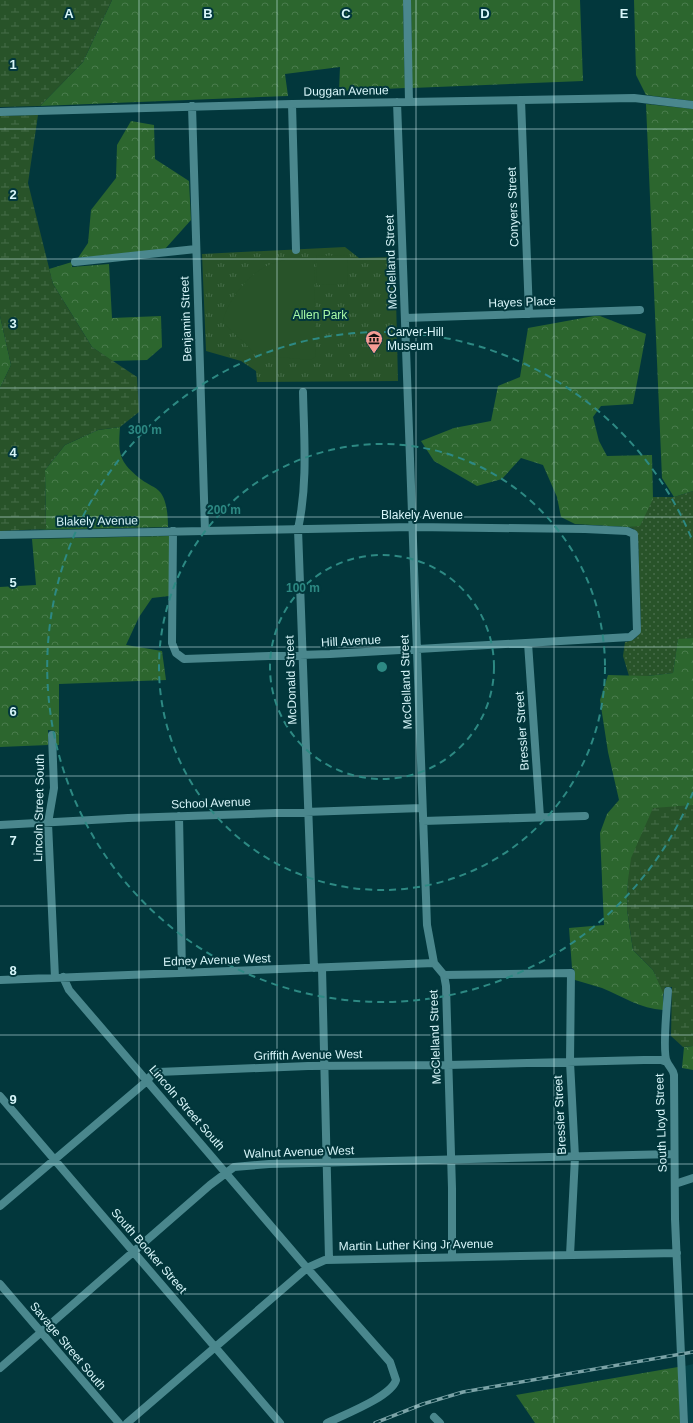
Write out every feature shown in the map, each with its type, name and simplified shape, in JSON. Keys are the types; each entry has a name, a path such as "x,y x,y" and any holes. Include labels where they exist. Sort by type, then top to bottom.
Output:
{"street":[{"path":"407,0 409,102"},
{"name":"Duggan Avenue","path":"0,112 192,106 634,98 693,105"},
{"name":"Conyers Street","path":"521,100 529,314"},
{"name":"McClelland Street","path":"397,102 427,926 434,963 444,975 447,992 452,1257"},
{"path":"292,104 296,250"},
{"name":"Benjamin Street","path":"192,106 205,531"},
{"path":"76,262 196,249"},
{"name":"Hayes Place","path":"405,318 640,310"},
{"name":"McDonald Street","path":"303,392 305,476 302,509 298,529 307,812 325,1066 330,1259"},
{"name":"Blakely Avenue","path":"0,535 413,527 586,528 627,531 634,534 638,628 635,634 624,638 528,643"},
{"name":"Hill Avenue","path":"173,531 172,643 176,653 188,660 418,650 528,643"},
{"name":"Bressler Street","path":"528,643 540,817"},
{"name":"Lincoln Street South","path":"52,735 54,788 48,823 59,977 307,1268 390,1362 396,1380 392,1388 367,1403 327,1423"},
{"name":"School Avenue","path":"0,825 178,816 422,808"},
{"path":"178,816 182,974"},
{"path":"423,821 585,816"},
{"name":"Edney Avenue West","path":"0,980 434,963"},
{"name":"Bressler Street","path":"444,975 571,973 570,1062 575,1157 570,1255"},
{"name":"South Lloyd Street","path":"668,991 665,1040 667,1062 674,1075 675,1184"},
{"name":"Griffith Avenue West","path":"0,1206 147,1081 153,1073 325,1066 661,1060 667,1062"},
{"name":"South Booker Street","path":"0,1096 280,1423"},
{"name":"Walnut Avenue West","path":"0,1368 226,1172 234,1167 244,1165 674,1154"},
{"path":"684,1423 675,1184 693,1178"},
{"name":"Martin Luther King Jr Avenue","path":"126,1423 307,1268 330,1259 677,1253"},
{"name":"Savage Street South","path":"0,1284 119,1423"}],"shaded area":[{"path":"693,1364 693,1423 688,1423 685,1366"}],"green space":[{"path":"0,0 112,0 83,62 40,106 0,107"},
{"path":"112,0 403,0 405,88 339,91 340,67 285,74 288,96 40,106 83,62"},
{"path":"411,0 580,0 583,81 412,88"},
{"path":"634,0 693,0 693,101 646,95 636,75"},
{"path":"646,104 693,109 693,491 674,497 662,478"},
{"path":"38,115 28,183 53,284 92,347 137,377 139,412 120,427 98,430 65,445 45,470 46,529 0,531 0,388 11,365 0,316 0,116"},
{"path":"131,121 154,125 155,159 189,181 191,220 165,249 78,258 88,243 91,210 116,178 117,145"},
{"name":"Allen Park","path":"345,247 359,258 395,257 398,381 257,382 256,371 241,361 206,351 202,254"},
{"path":"347,255 348,284 317,285 316,256"},
{"path":"314,257 316,356 311,360 257,355 223,323 228,307 233,298 246,282 261,269 285,260"},
{"path":"72,262 72,267 109,264 112,318 161,316 162,347 147,360 112,361 92,347 53,284 49,269"},
{"path":"0,316 11,365 0,388"},
{"path":"600,316 646,334 633,404 601,406 593,417 599,441 607,456 652,455 653,499 640,526 628,527 575,524 561,517 557,497 543,465 521,458 502,479 477,486 434,461 421,441 454,428 491,421 498,386 520,377 528,328"},
{"path":"120,427 119,445 124,463 134,474 160,492 167,509 168,527 34,530 46,529 45,470 65,445 98,430"},
{"path":"693,491 693,638 678,640 673,673 647,676 629,676 623,656 625,642 636,638 641,628 638,534 634,529 628,527 640,525 653,497 674,497"},
{"path":"169,536 169,596 152,598 139,617 126,645 162,651 166,680 59,684 59,745 55,745 55,731 48,730 48,745 0,747 0,587 36,585 32,539"},
{"path":"693,638 693,806 628,880 627,910 633,950 653,970 663,991 663,1010 639,1005 602,988 575,980 574,969 572,968 569,928 604,925 600,833 607,814 619,800 608,752 600,700 608,675 647,676 673,673 678,639"},
{"path":"693,805 693,1046 683,1047 671,1036 672,987 665,987 664,995 653,970 633,950 627,910 628,880 631,858 653,808"},
{"path":"693,1046 693,1070 682,1068 684,1047"},
{"path":"678,1367 680,1423 535,1423 516,1395"}],"railway":[{"path":"375,1423 423,1404 463,1392 693,1352"}],"place":[{"name":"Carver-Hill Museum","path":"374,354"}]}
